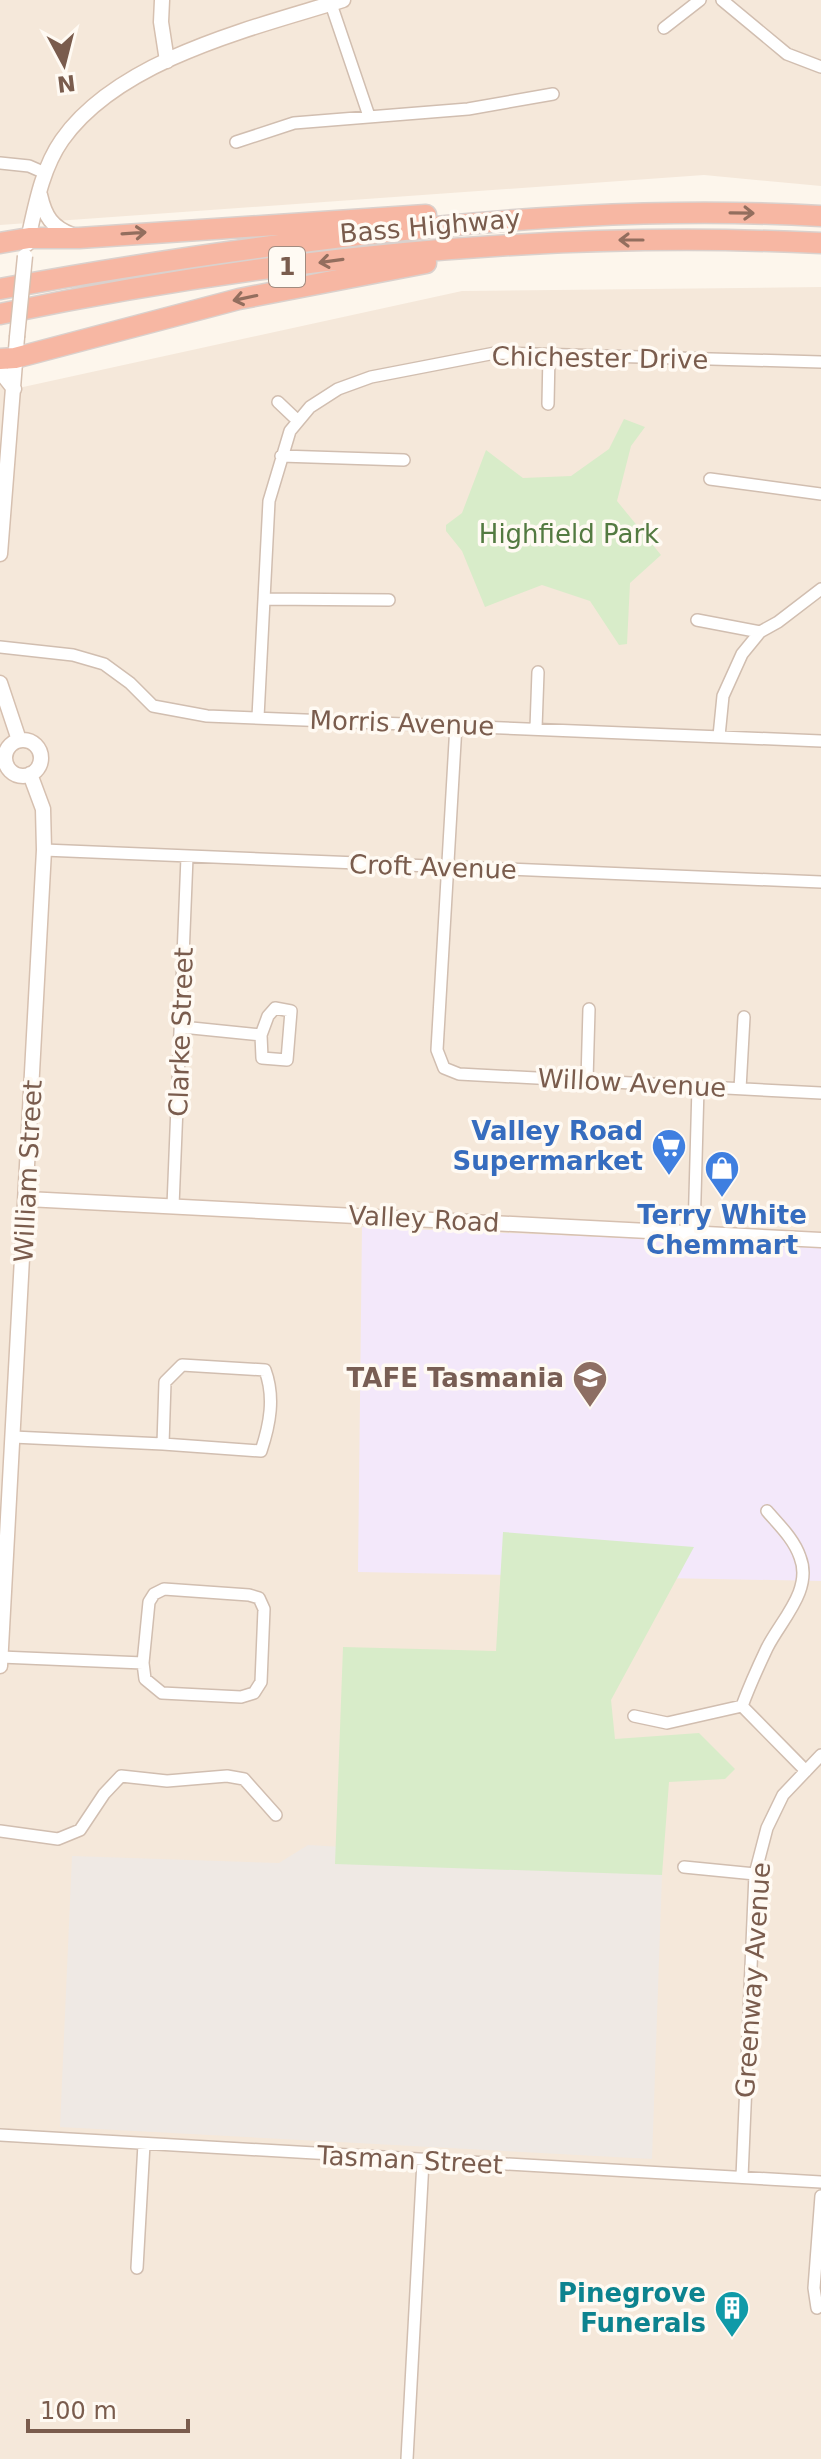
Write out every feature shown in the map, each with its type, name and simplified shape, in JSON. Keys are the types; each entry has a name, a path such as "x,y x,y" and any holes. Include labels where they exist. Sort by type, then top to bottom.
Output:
{"highway":[{"path":"0,243 27,247 79,238 511,209 686,212"},
{"name":"Bass Highway","path":"0,289 89,272 478,221 686,212 821,216"},
{"name":"Bass Highway","path":"0,314 202,279 381,254 576,240 733,239 821,243"},
{"path":"8,356 239,299 403,266 576,240"}],"main road":[{"path":"162,0 161,22 167,61"},
{"path":"0,554 14,389 8,356 39,191 61,141 96,103 126,81 231,36 337,2"},
{"path":"39,191 44,211 55,229 79,238"},
{"path":"0,683 19,740"},
{"path":"19,740 31,741 41,755 39,767 30,774 3,769 7,751 19,740"},
{"name":"William Street","path":"0,1666 44,850 43,809 30,774"},
{"name":"Valley Road","path":"27,1199 821,1240"}],"street":[{"path":"664,28 700,0"},
{"path":"722,0 787,54 821,67"},
{"path":"337,2 369,116"},
{"path":"236,142 294,123 468,109 553,94"},
{"path":"0,163 29,166 45,173"},
{"name":"Chichester Drive","path":"258,717 269,501 290,431 310,407 338,389 371,377 495,353 821,362"},
{"path":"548,404 549,354"},
{"path":"278,402 298,421"},
{"path":"281,456 404,460"},
{"path":"710,479 821,494"},
{"path":"719,736 723,696 742,654 760,632 821,589"},
{"path":"264,599 389,600"},
{"path":"697,620 760,632"},
{"name":"Morris Avenue","path":"0,647 73,655 104,664 130,683 153,706 207,716 821,741"},
{"path":"536,728 538,672"},
{"path":"449,868 456,725"},
{"name":"Croft Avenue","path":"44,850 821,882"},
{"name":"Clarke Street","path":"173,1206 187,857"},
{"name":"Willow Avenue","path":"449,868 437,1050 444,1068 459,1074 821,1093"},
{"path":"275,1008 291,1011 287,1060 262,1058 261,1035 268,1016 275,1008"},
{"path":"587,1080 589,1009"},
{"path":"740,1089 744,1017"},
{"path":"182,1027 261,1035"},
{"path":"694,1233 698,1087"},
{"path":"13,1437 261,1451 269,1429 271,1388 265,1370 182,1365 165,1382 163,1444"},
{"path":"742,1706 768,1645 796,1600 804,1575 793,1541 767,1511"},
{"path":"164,1589 259,1598 264,1609 261,1682 254,1693 241,1697 162,1693 145,1679 143,1663 149,1602 154,1594 164,1589"},
{"path":"1,1657 143,1663"},
{"path":"634,1716 667,1723 742,1706"},
{"path":"742,1706 806,1771"},
{"name":"Greenway Avenue","path":"742,2177 755,1874 767,1828 783,1795 821,1755"},
{"path":"0,1831 58,1839 80,1830 104,1794 121,1776 167,1781 227,1776 244,1779 276,1815"},
{"path":"684,1867 755,1874"},
{"name":"Tasman Street","path":"0,2135 821,2182"},
{"path":"137,2268 144,2144"},
{"path":"407,2459 423,2161"},
{"path":"817,2308 814,2288 821,2196"}],"shaded area":[{"path":"0,0 821,0 821,186 704,175 0,225"},
{"path":"821,287 821,2459 0,2459 0,384 14,389 462,291"},
{"name":"TAFE Tasmania","path":"362,1227 821,1246 821,1581 358,1572"},
{"path":"308,1845 485,1855 572,1870 662,1875 652,2159 60,2127 72,1856 279,1863"}],"green space":[{"name":"Highfield Park","path":"624,419 645,427 631,446 617,501 661,555 630,583 627,644 619,645 590,601 542,585 485,607 462,551 446,531 446,525 462,513 486,450 523,478 571,476 609,449"},
{"path":"503,1532 694,1547 611,1700 615,1739 699,1733 735,1769 725,1779 669,1782 662,1875 335,1864 343,1647 496,1651"}],"place":[{"name":"Valley Road Supermarket","path":"669,1177"},
{"name":"Terry White Chemmart","path":"722,1199"},
{"name":"TAFE Tasmania","path":"590,1409"},
{"name":"Pinegrove Funerals","path":"732,2339"}]}
